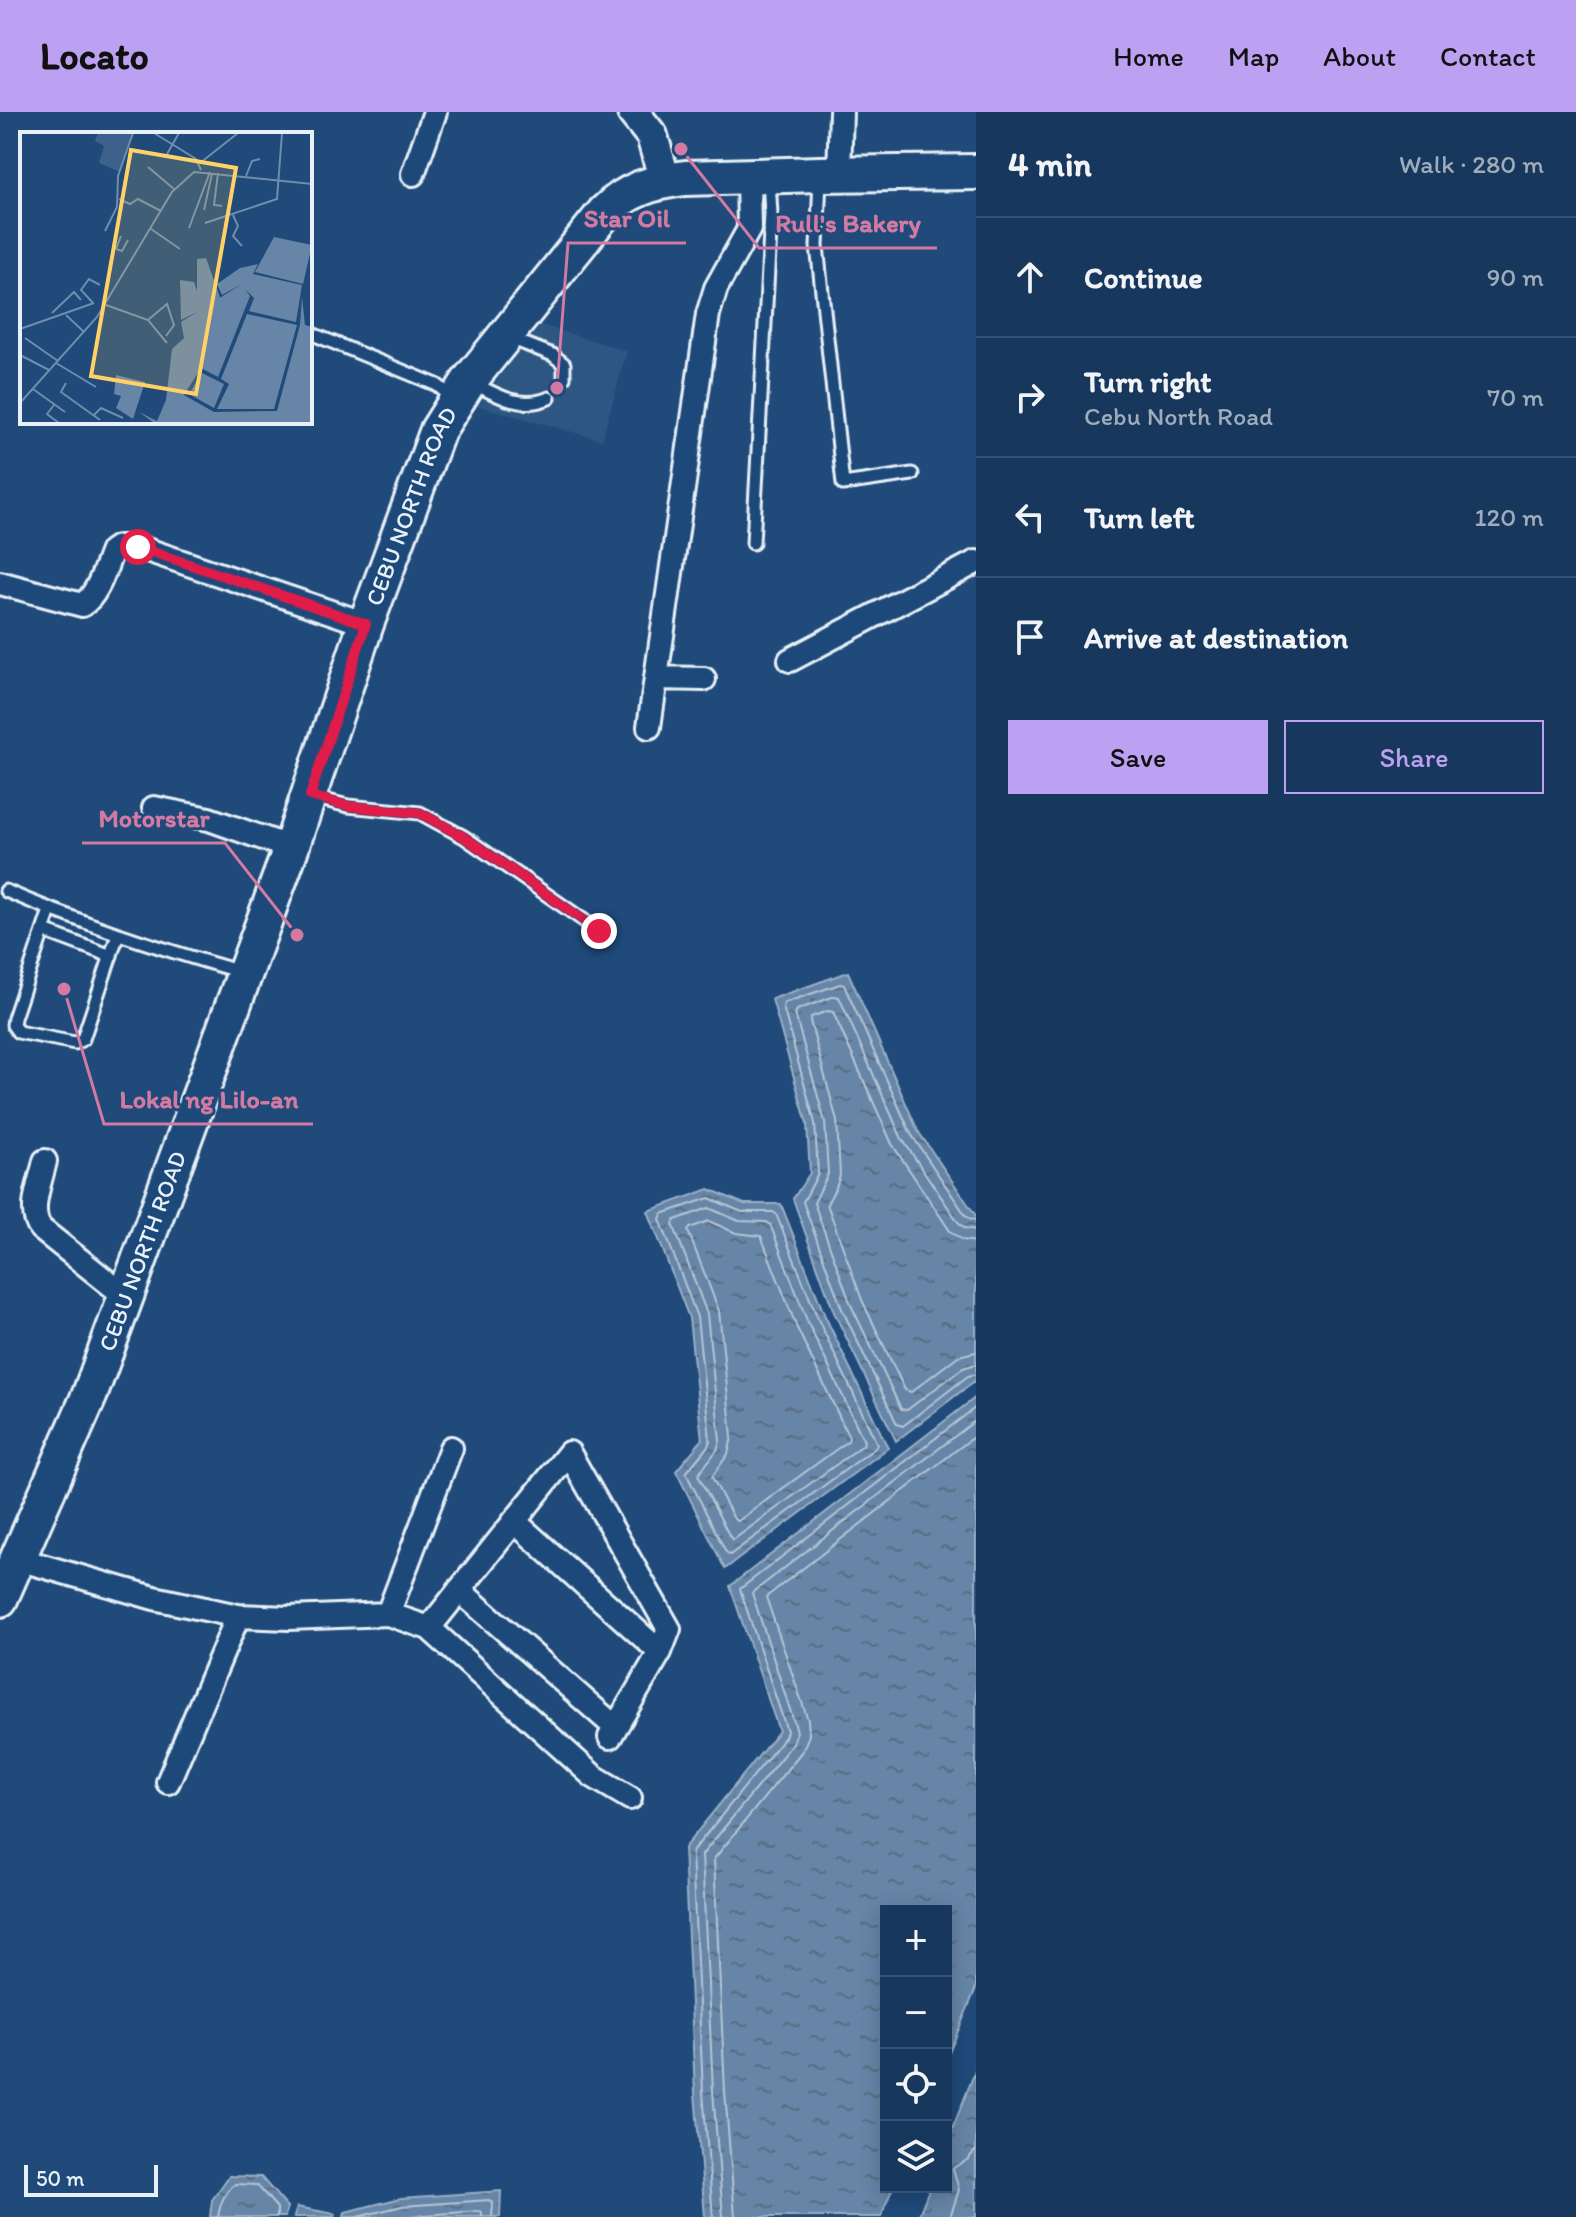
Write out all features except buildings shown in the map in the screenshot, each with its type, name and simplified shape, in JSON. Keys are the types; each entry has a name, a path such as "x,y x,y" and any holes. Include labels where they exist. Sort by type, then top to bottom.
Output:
{"main road":[{"name":"CEBU NORTH ROAD","path":"1,1593 90,1394 310,796 366,624 433,442 462,391 612,205 642,187 665,181 758,176 976,172"}],"street":[{"path":"413,174 435,112"},
{"path":"830,173 841,112"},
{"path":"642,115 652,136 665,181"},
{"path":"649,727 708,314 716,288 749,229 758,176"},
{"path":"0,583 82,605 93,594 112,551 118,547 138,547 366,624"},
{"path":"790,660 976,562"},
{"path":"656,678 704,679"},
{"path":"154,808 209,819 291,848"},
{"path":"45,1161 34,1211 36,1223 125,1296"},
{"path":"388,1614 451,1448"},
{"path":"429,1628 459,1590 514,1521 569,1453 669,1629 660,1652 612,1732 459,1590"},
{"path":"514,1521 660,1652"},
{"path":"18,1559 154,1598 238,1616 289,1618 388,1614 429,1628 593,1776 630,1798"},
{"path":"168,1782 238,1616"}],"lane":[{"path":"830,173 817,246 843,484 912,474"},
{"path":"753,543 771,214 758,176"},
{"path":"312,334 437,385 512,403 549,398"},
{"path":"505,335 553,355 564,364 564,378"},
{"path":"310,796 348,806 420,813 464,837 599,931"},
{"path":"6,891 118,934 246,973"},
{"path":"50,910 14,1018 13,1025 18,1032 75,1043 83,1039 118,934"},
{"path":"44,931 111,956"}],"shaded area":[{"path":"538,324 627,351 602,440 478,406"}],"water":[{"path":"848,972 918,1131 976,1216 976,1380 896,1441 834,1312 793,1199 810,1173 807,1124 772,999"},
{"path":"709,1189 744,1204 781,1204 825,1316 888,1448 725,1569 676,1471 702,1440 689,1318 648,1211"},
{"path":"976,1397 976,1988 952,2046 952,1905 880,1905 880,2193 891,2193 881,2217 705,2217 695,2093 684,1848 779,1731 730,1586"},
{"path":"976,2069 976,2217 918,2217 928,2193 952,2193 952,2130"},
{"path":"229,2176 261,2177 287,2207 285,2217 210,2217 212,2200"},
{"path":"501,2191 500,2217 344,2217 345,2212 401,2198"},
{"path":"297,2207 335,2214 334,2217 294,2217"}],"place":[{"name":"Rull's Bakery","path":"681,149"},
{"name":"Star Oil","path":"557,388"},
{"name":"Motorstar","path":"297,935"},
{"name":"Lokal ng Lilo-an","path":"64,989"}],"route":[{"path":"138,547 366,624 310,796 348,806 420,813 464,837 599,931"}]}
